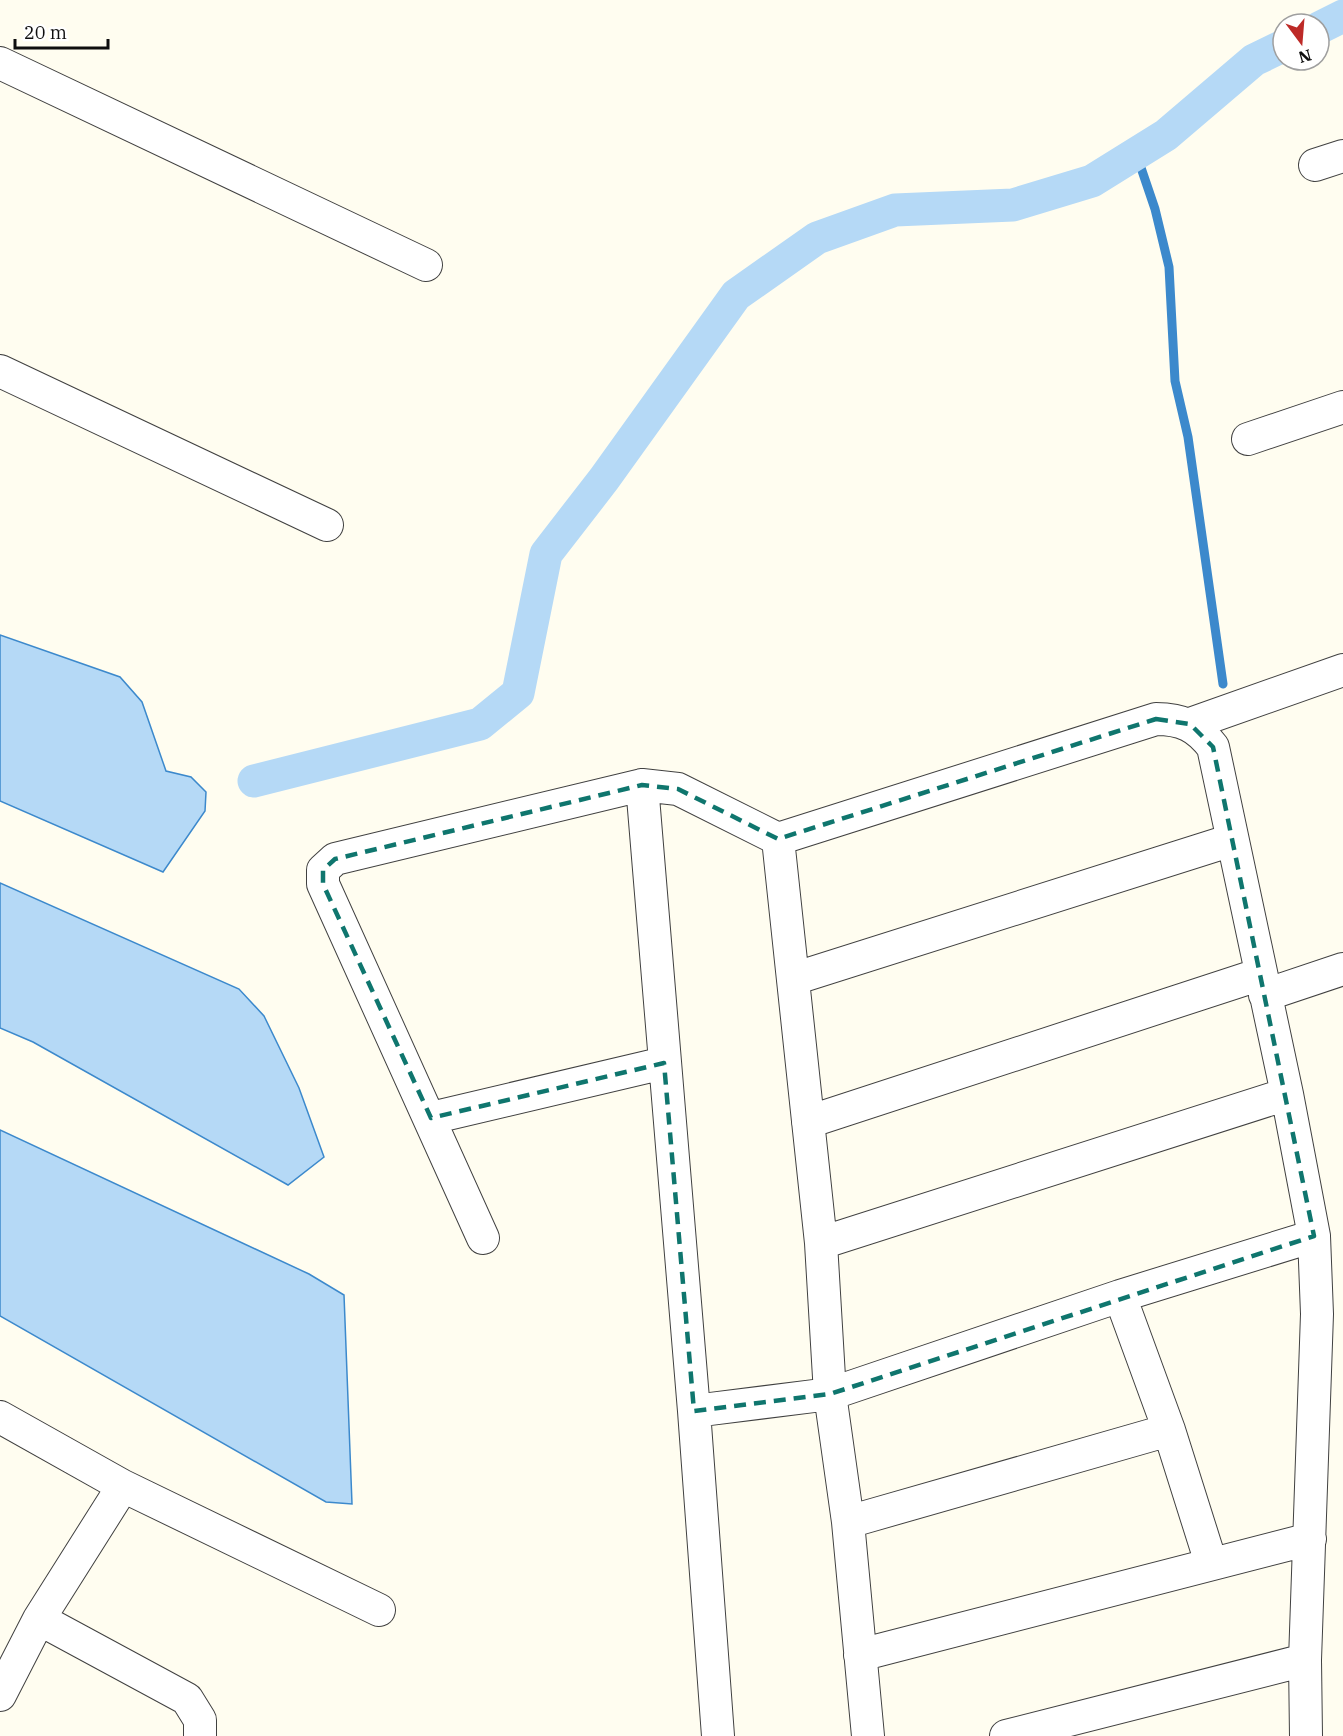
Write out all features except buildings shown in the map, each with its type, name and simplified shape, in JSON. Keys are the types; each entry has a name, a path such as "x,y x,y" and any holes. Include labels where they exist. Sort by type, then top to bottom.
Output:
{"street":[{"path":"0,63 426,265"},
{"path":"0,371 327,525"},
{"path":"1248,439 1343,407"},
{"path":"1191,724 1343,670"},
{"path":"483,1238 431,1118 323,884 323,870 335,859 642,785 660,784 678,789 778,839 1156,719 1174,719 1191,724 1213,747 1287,1094 1314,1236 1317,1314 1305,1660 1306,1736"},
{"path":"642,785 694,1412 718,1736"},
{"path":"778,839 821,1243 830,1394 848,1522 868,1736"},
{"path":"793,979 1232,840"},
{"path":"808,1122 1263,985 1343,969"},
{"path":"431,1118 664,1063"},
{"path":"821,1243 1287,1094"},
{"path":"694,1412 830,1394 1120,1296 1314,1236"},
{"path":"1120,1296 1169,1430 1210,1563"},
{"path":"0,1417 123,1486 379,1610"},
{"path":"848,1522 1169,1430"},
{"path":"0,1695 39,1619 123,1486"},
{"path":"860,1655 1310,1539"},
{"path":"39,1619 187,1699 200,1720 200,1736"},
{"path":"1006,1736 1305,1660"}],"highlighted area":[{"path":"1156,719 1190,724 1213,747 1314,1236 830,1394 694,1411 664,1063 431,1118 323,884 323,870 335,859 642,785 678,789 778,839"}],"water":[{"path":"0,635 120,677 142,702 166,771 191,777 206,792 205,811 163,872 0,801"},
{"path":"0,883 239,989 264,1016 299,1088 324,1157 288,1185 33,1042 0,1028"},
{"path":"0,1130 309,1274 344,1295 352,1504 326,1502 0,1316"}],"waterway":[{"path":"1331,22 1343,16"},
{"path":"254,781 480,724 518,693 546,554 604,479 736,295 817,238 895,210 1013,205 1092,181 1166,135 1254,60 1271,52"},
{"path":"1136,153 1155,209 1169,267 1175,381 1188,437 1223,684"}]}
